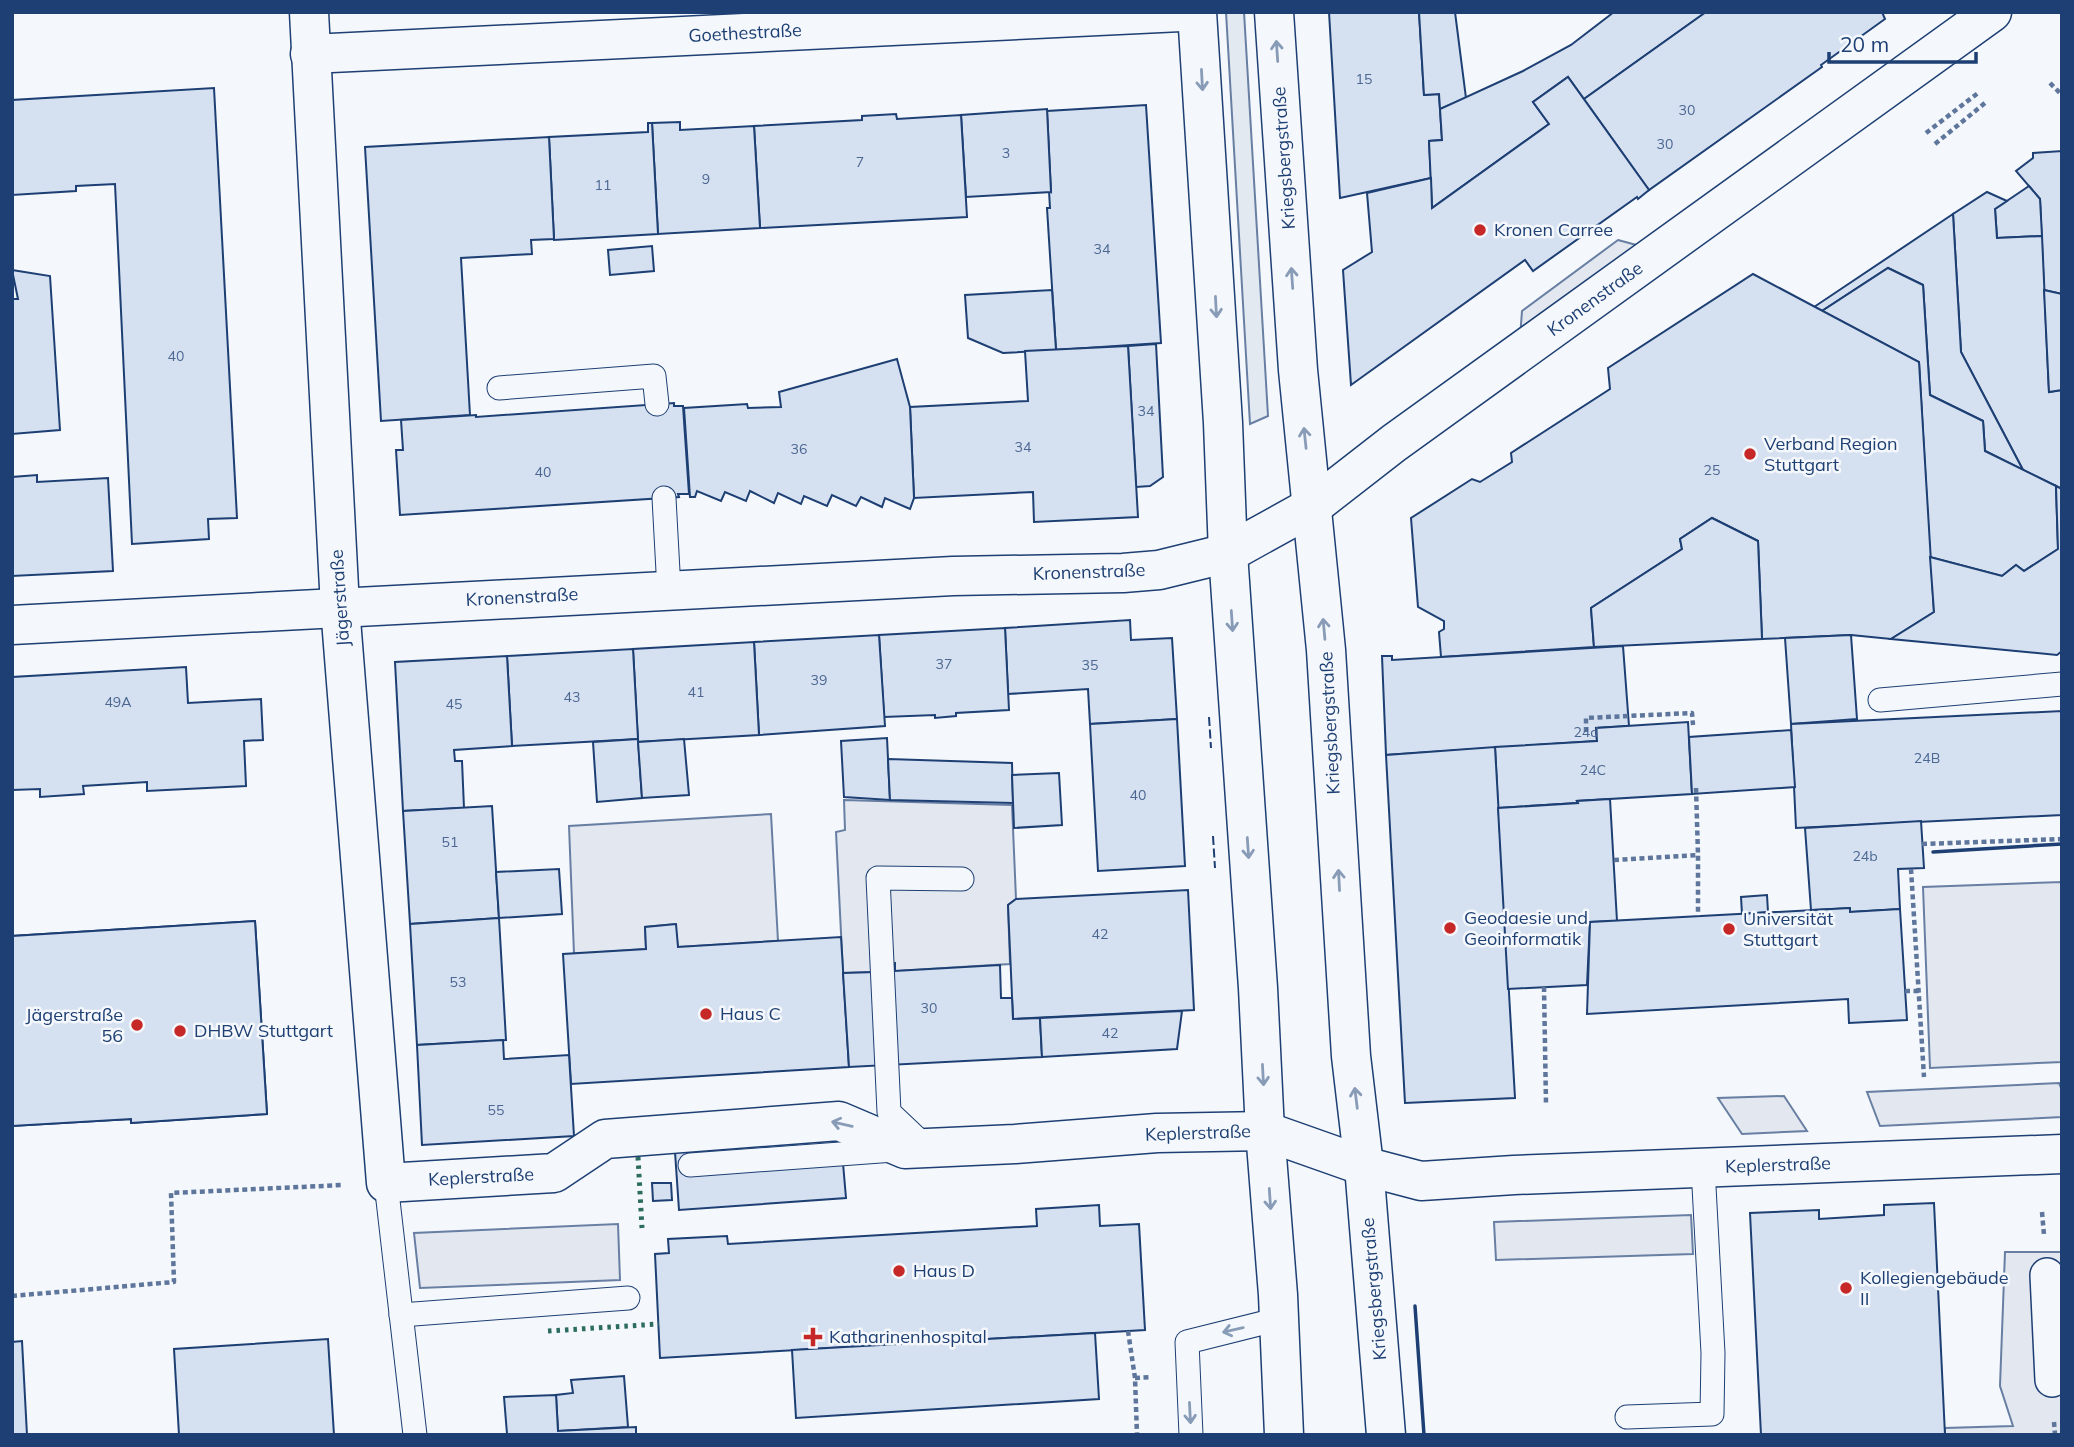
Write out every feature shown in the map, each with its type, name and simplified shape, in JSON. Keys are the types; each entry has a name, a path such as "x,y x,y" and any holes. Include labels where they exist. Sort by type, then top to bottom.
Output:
{"street":[{"name":"Jägerstraße","path":"309,12 340,607 386,1183"},
{"name":"Goethestraße","path":"310,54 1181,12"},
{"path":"1198,12 1223,423 1228,553 1259,999 1284,1435"},
{"name":"Kriegsbergstraße","path":"1274,12 1298,370 1326,650 1351,1056 1364,1166 1386,1435"},
{"name":"Kronenstraße","path":"12,625 953,576 1123,573 1159,570 1228,553 1313,506 1404,436 1992,12"},
{"name":"Keplerstraße","path":"386,1183 554,1173 605,1139 839,1121 916,1149 1157,1133 1265,1131 1364,1166 1422,1181 1514,1175 2062,1154"},
{"path":"2047,1275 2052,1380"}],"lane":[{"path":"499,388 654,376 657,404"},
{"path":"664,498 669,590"},
{"path":"1881,700 2062,684"},
{"path":"916,1149 889,1112 878,878 962,879"},
{"path":"690,1165 916,1149"},
{"path":"1627,1417 1712,1414 1713,1353 1703,1168"},
{"path":"386,1183 415,1435"},
{"path":"401,1315 628,1298"},
{"path":"1191,1435 1187,1342 1279,1319"}],"path":[{"path":"2050,83 2062,95"},
{"path":"1926,133 1978,93"},
{"path":"1935,144 1985,103"},
{"path":"1586,732 1586,718 1692,713 1693,725"},
{"path":"1696,788 1698,916"},
{"path":"1922,844 2062,839"},
{"path":"1614,860 1698,855"},
{"path":"1911,869 1924,1077"},
{"path":"1544,987 1546,1104"},
{"path":"1905,991 1919,991"},
{"path":"12,1296 174,1282 171,1193 386,1183"},
{"path":"1129,1331 1138,1435"}],"shaded area":[{"path":"1226,12 1244,12 1268,416 1250,424"},
{"path":"1618,240 1640,246 1520,338 1522,311"},
{"path":"844,800 1012,805 1016,899 1008,905 1010,964 895,971 895,964 875,972 843,973 836,832 845,830"},
{"path":"771,814 778,941 678,947 675,924 645,927 646,949 574,954 569,826"},
{"path":"2062,882 2062,1062 1930,1068 1923,887"},
{"path":"2059,1083 2062,1090 2062,1117 1880,1126 1867,1092"},
{"path":"1784,1096 1807,1131 1742,1134 1718,1098"},
{"path":"1691,1215 1693,1254 1496,1260 1494,1222"},
{"path":"618,1224 620,1280 420,1288 414,1233"},
{"path":"2005,1252 2062,1252 2062,1435 1945,1435 1945,1428 2013,1426 2000,1386"}],"building":[{"path":"1329,12 1419,12 1424,95 1439,94 1442,140 1429,141 1431,178 1340,198"},
{"path":"1419,12 1455,12 1466,98 1440,109 1439,94 1424,95"},
{"path":"1614,12 1706,12 1584,99 1568,77 1533,102 1549,124 1432,208 1429,141 1442,140 1440,109 1523,71 1571,45"},
{"name":"Kronen Carree","path":"1706,12 1882,12 1885,19 1649,190 1584,99"},
{"name":"Kronen Carree","path":"1568,77 1649,190 1533,271 1525,260 1351,385 1343,270 1372,252 1367,193 1431,178 1432,208 1549,124 1533,102"},
{"path":"214,88 237,518 208,519 209,539 132,544 115,184 76,186 76,191 12,195 12,100"},
{"path":"1146,105 1161,343 1056,350 1047,208 1050,208 1049,191 1051,192 1047,111"},
{"path":"1047,109 1051,192 966,197 961,115"},
{"path":"896,114 897,119 961,115 967,217 760,228 754,126 862,120 862,116"},
{"path":"680,122 680,130 754,126 760,228 658,234 652,123"},
{"path":"648,123 652,123 658,234 554,240 549,137 648,132"},
{"path":"549,137 554,239 531,240 532,254 461,258 470,415 381,421 365,147"},
{"path":"2062,151 2062,294 2044,290 2040,199 2016,171 2033,158 2033,153"},
{"path":"2029,186 2040,199 2042,236 1997,238 1995,209"},
{"path":"1987,192 2007,201 1995,209 1997,238 2042,236 2049,392 2062,390 2062,489 2023,470 1961,352 1953,214"},
{"path":"1953,214 1961,352 2023,470 1985,451 1983,421 1930,395 1923,285 1888,268 1822,311 1814,307"},
{"path":"652,246 654,271 610,275 608,250"},
{"path":"1888,268 1923,285 1930,395 1983,421 1985,451 2056,486 2058,549 2024,571 2016,565 2002,576 1930,557 1919,362 1822,311"},
{"path":"12,270 50,276 60,430 12,434 12,299 18,299"},
{"path":"1753,274 1919,362 1934,612 1891,639 1851,635 1762,639 1758,541 1712,518 1680,539 1682,549 1591,608 1594,647 1441,657 1439,632 1444,629 1444,621 1418,607 1411,518 1472,479 1480,482 1512,462 1511,453 1610,389 1608,368"},
{"path":"1052,290 1056,350 1003,353 968,338 965,295"},
{"path":"2044,290 2062,294 2062,390 2049,392"},
{"path":"1156,344 1163,477 1150,486 1136,487 1128,346"},
{"path":"1128,346 1138,517 1034,522 1033,492 914,498 910,407 1028,401 1025,351"},
{"path":"897,359 910,407 914,498 910,509 885,498 882,507 861,497 856,506 832,495 827,506 804,496 801,504 778,493 774,503 750,491 746,501 725,492 721,501 697,491 695,497 690,497 684,408 747,404 748,408 781,407 779,392"},
{"path":"674,403 674,406 683,406 689,494 678,494 679,497 400,515 396,450 403,450 401,420"},
{"path":"37,475 37,482 108,478 113,571 12,576 12,477"},
{"path":"2056,486 2062,489 2062,651 2057,655 1891,639 1934,612 1930,557 2002,576 2016,565 2024,571 2058,549"},
{"path":"1712,518 1758,541 1762,639 1594,647 1591,608 1682,549 1680,539"},
{"path":"1130,620 1131,640 1172,638 1177,719 1090,724 1088,689 1008,694 1005,628"},
{"path":"1005,628 1009,710 956,713 956,716 935,718 935,715 884,717 879,635"},
{"path":"879,635 885,726 759,735 754,642"},
{"path":"1851,635 1857,719 1791,724 1785,638"},
{"path":"754,642 759,735 638,742 633,649"},
{"path":"1623,646 1629,726 1596,728 1597,741 1386,755 1382,656 1392,656 1392,660"},
{"path":"633,649 638,739 512,746 507,656"},
{"path":"507,656 512,746 454,750 455,761 462,761 464,808 403,811 395,662"},
{"path":"186,667 188,703 261,699 263,740 244,741 246,786 147,791 147,782 83,786 84,794 40,797 40,789 12,790 12,677"},
{"path":"2062,711 2062,815 1796,828 1791,724"},
{"path":"1177,719 1185,866 1098,871 1090,724"},
{"path":"1688,722 1692,794 1498,808 1495,747 1597,741 1596,728"},
{"path":"1791,730 1795,787 1692,794 1689,737"},
{"path":"887,738 890,800 844,797 841,741"},
{"path":"638,739 642,798 597,802 593,742"},
{"path":"684,739 689,795 642,798 638,742"},
{"name":"Geodaesie und Geoinformatik","path":"1495,747 1515,1098 1405,1103 1386,755"},
{"path":"888,759 1012,763 1013,803 890,800"},
{"path":"1059,773 1062,825 1014,828 1012,775"},
{"path":"1610,799 1617,921 1590,922 1587,985 1508,989 1498,808"},
{"path":"492,806 499,918 410,924 403,811"},
{"path":"1921,821 1924,868 1898,869 1900,909 1850,912 1850,908 1811,910 1805,828"},
{"path":"559,869 562,914 499,918 496,872"},
{"path":"1188,890 1194,1010 1013,1019 1008,905 1016,899"},
{"path":"1767,895 1768,912 1742,914 1741,897"},
{"path":"1850,908 1850,912 1900,909 1907,1020 1849,1023 1848,999 1587,1014 1590,922"},
{"path":"499,918 506,1040 417,1045 410,924"},
{"name":"Jägerstraße 56","path":"255,921 267,1114 131,1123 131,1119 12,1126 12,936","holes":["117,1012 120,1060 83,1063 81,1014"]},
{"name":"Jägerstraße 56","path":"255,921 267,1114 131,1123 131,1119 12,1126 12,936"},
{"name":"Haus C","path":"676,924 678,947 841,937 849,1067 571,1084 563,954 646,949 645,927"},
{"path":"895,963 895,971 1000,965 1001,998 1012,998 1013,1019 1040,1018 1042,1057 849,1067 843,973 875,972 874,965"},
{"path":"1182,1011 1177,1049 1042,1057 1040,1018"},
{"path":"503,1040 504,1059 569,1055 574,1136 422,1145 417,1045"},
{"path":"841,1140 846,1198 679,1210 675,1152"},
{"path":"652,1183 671,1183 672,1200 653,1201"},
{"name":"Kollegiengebäude II","path":"1934,1203 1945,1435 1761,1435 1750,1213 1819,1210 1819,1219 1884,1215 1884,1205"},
{"name":"Haus D","path":"1099,1205 1100,1226 1139,1224 1145,1330 660,1358 655,1254 669,1253 668,1239 727,1236 728,1244 1037,1226 1036,1209"},
{"path":"1095,1333 1099,1399 796,1418 792,1350"},
{"path":"328,1339 334,1435 179,1435 174,1349"},
{"path":"22,1341 27,1435 12,1435 12,1342"},
{"path":"624,1376 628,1427 558,1431 556,1395 573,1393 571,1380"},
{"path":"556,1395 558,1431 636,1427 636,1435 491,1435 507,1434 504,1397"}],"hedge":[{"path":"638,1157 642,1228"},
{"path":"548,1331 659,1324"}],"fence":[{"path":"1209,717 1211,748"},
{"path":"1213,836 1215,868"}],"wall":[{"path":"1933,852 2062,844"},
{"path":"1415,1306 1424,1435"}],"place":[{"name":"Kronen Carree","path":"1480,230"},
{"name":"Verband Region Stuttgart","path":"1750,454"},
{"name":"Geodaesie und Geoinformatik","path":"1450,928"},
{"name":"Universität Stuttgart","path":"1729,929"},
{"name":"Haus C","path":"706,1014"},
{"name":"Jägerstraße 56","path":"137,1025"},
{"name":"DHBW Stuttgart","path":"180,1031"},
{"name":"Haus D","path":"899,1271"},
{"name":"Kollegiengebäude II","path":"1846,1288"},
{"name":"Katharinenhospital","path":"813,1337"}]}
